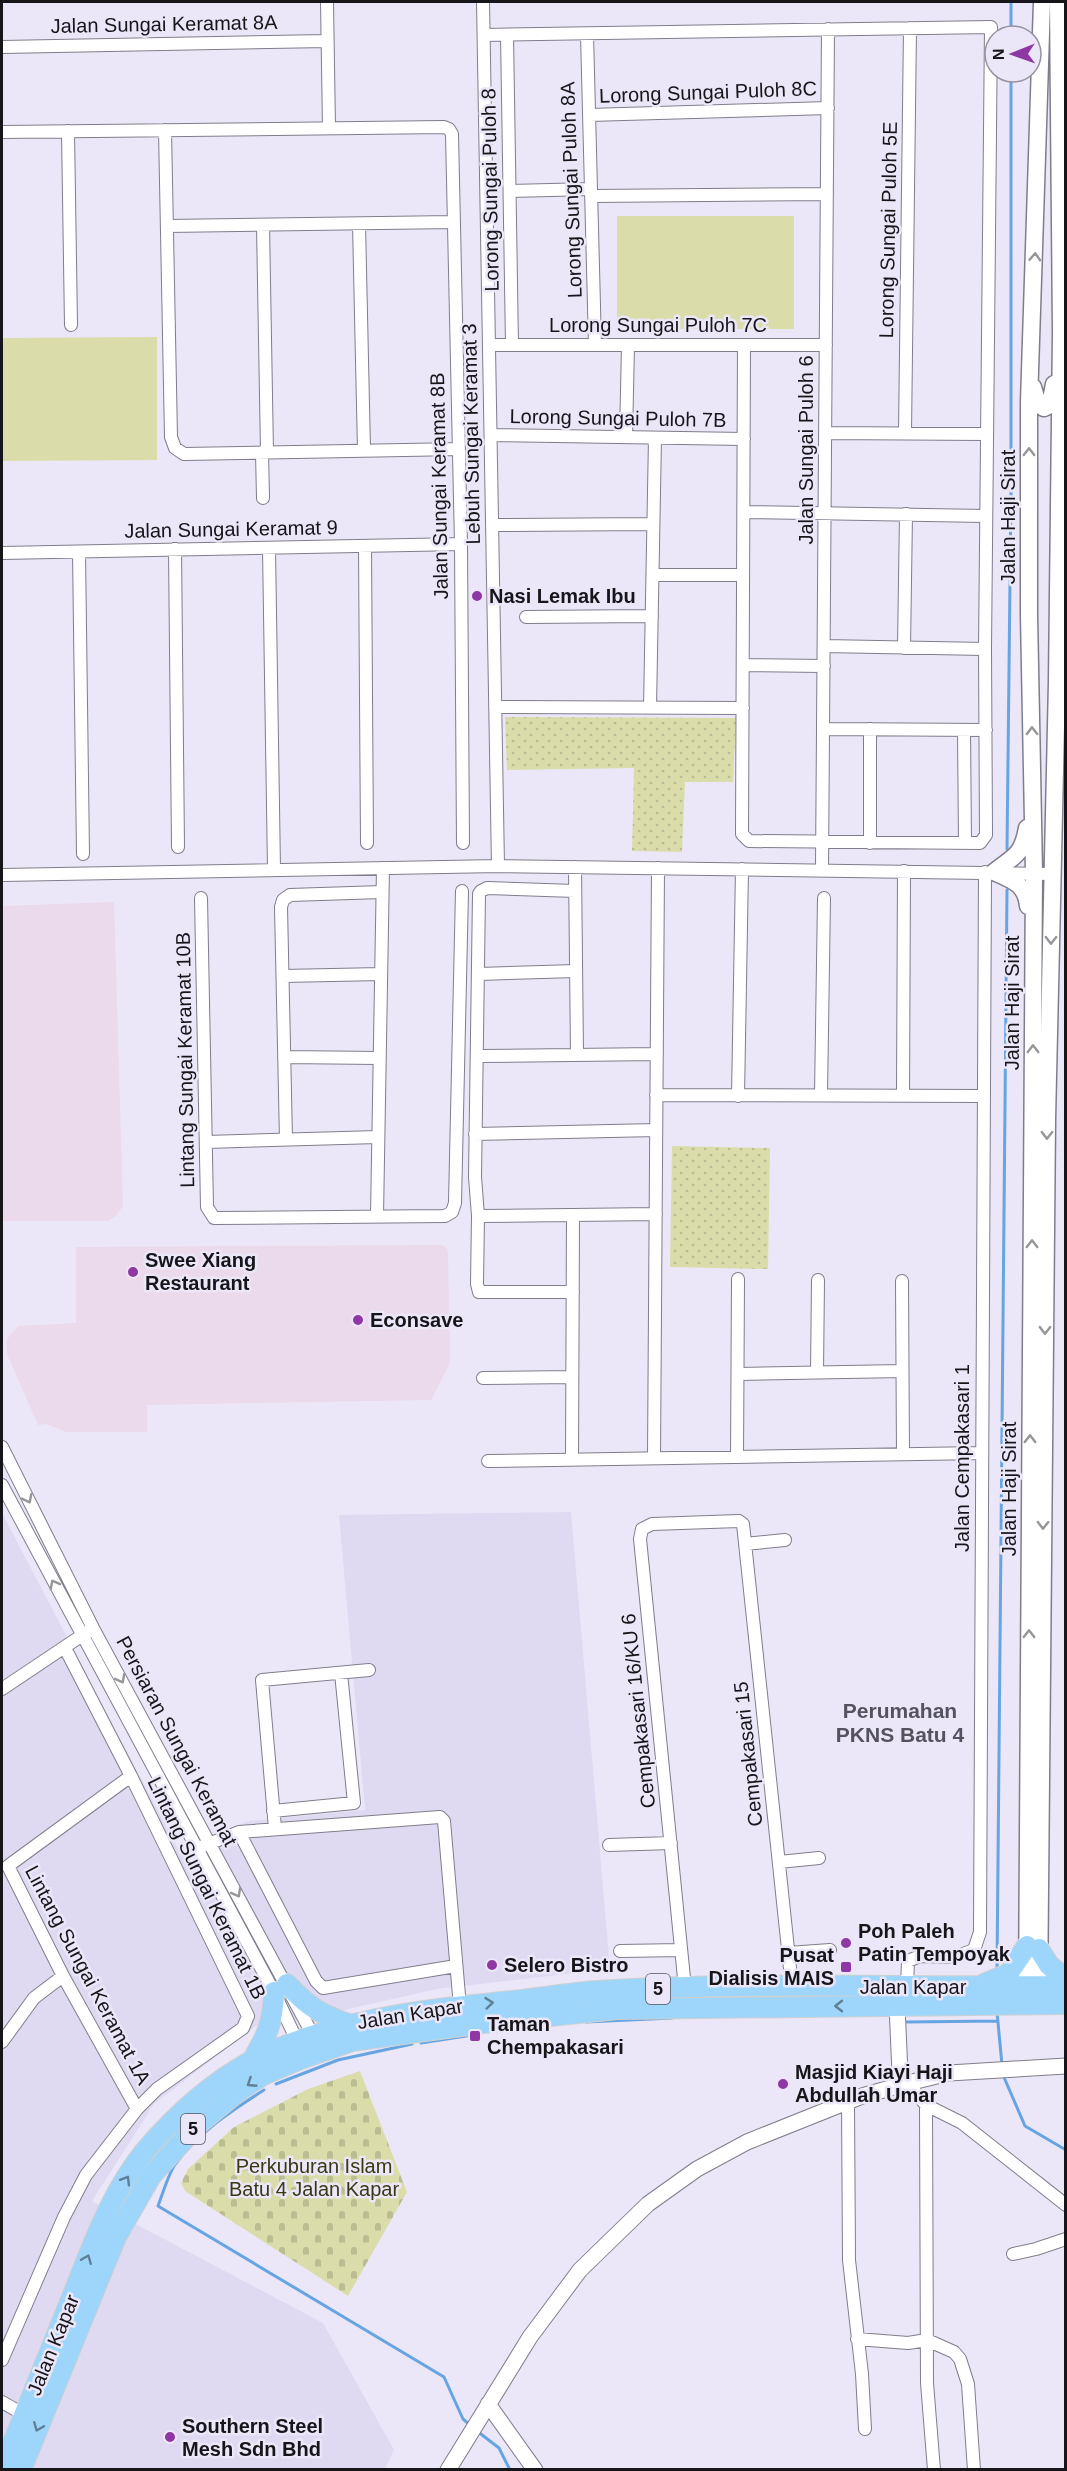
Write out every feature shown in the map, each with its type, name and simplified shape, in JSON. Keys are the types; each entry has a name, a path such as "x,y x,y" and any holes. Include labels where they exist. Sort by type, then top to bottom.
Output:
{"highway":[{"path":"1007,1992 1033,1947 1065,1979"},
{"name":"Jalan Kapar","path":"3,2469 98,2232 125,2181 144,2153 188,2106 226,2077 252,2061 309,2046 617,2009 897,2006 1065,1986"},
{"name":"Jalan Kapar","path":"21,2469 116,2237 151,2176 196,2126 236,2093 348,2024 460,2007 592,1991 685,1988 907,1987 1007,1992 1065,2004"},
{"path":"252,2061 266,2037 280,1988 322,2015 348,2024"}],"main road":[{"name":"Jalan Haji Sirat","path":"1033,1947 1034,873 1029,543 1030,356 1042,2"},
{"name":"Jalan Haji Sirat","path":"1007,1992 1033,1947 1052,874 1059,821 1058,539 1063,386 1061,333 1063,250 1062,80 1058,2"},
{"path":"1030,356 1035,396 1044,408 1050,405 1053,394 1061,333"},
{"path":"1029,543 1036,486 1040,478 1051,482 1058,539"},
{"path":"989,872 1017,857 1024,844 1032,759"},
{"path":"989,872 1016,881 1024,888 1027,899 1033,998"}],"street":[{"path":"2,132 329,128 327,2"},
{"name":"Lebuh Sungai Keramat 3","path":"483,2 498,866"},
{"path":"484,35 991,27 985,649 986,835 980,843 749,841 742,834 744,345"},
{"name":"Lorong Sungai Puloh 5E","path":"905,433 910,28"},
{"name":"Jalan Sungai Puloh 6","path":"822,870 828,29"},
{"name":"Lorong Sungai Puloh 8A","path":"587,34 595,345"},
{"name":"Lorong Sungai Puloh 8","path":"507,35 512,345"},
{"name":"Jalan Sungai Keramat 8A","path":"2,47 327,41"},
{"name":"Lorong Sungai Puloh 8C","path":"589,114 828,108"},
{"name":"Jalan Sungai Keramat 8B","path":"329,128 444,127 452,134 461,544 464,843"},
{"path":"165,130 171,437 175,448 184,454 459,448"},
{"path":"68,131 71,325"},
{"path":"510,191 827,194"},
{"path":"167,226 453,222"},
{"path":"359,224 363,450"},
{"path":"263,225 263,498"},
{"name":"Lorong Sungai Puloh 7C","path":"489,345 826,345"},
{"path":"626,437 628,345"},
{"path":"825,433 987,434"},
{"name":"Lorong Sungai Puloh 7B","path":"490,435 744,439"},
{"path":"650,708 655,438"},
{"path":"744,513 825,512 986,516"},
{"path":"904,648 906,514"},
{"path":"492,525 653,524"},
{"name":"Jalan Sungai Keramat 9","path":"2,553 461,544"},
{"path":"365,546 367,843"},
{"path":"269,548 274,870"},
{"path":"176,549 178,847"},
{"path":"79,552 83,854"},
{"path":"652,575 743,575"},
{"path":"526,618 652,616"},
{"path":"824,646 985,649"},
{"path":"743,665 824,666"},
{"path":"495,707 743,708"},
{"path":"823,729 986,730"},
{"path":"870,729 870,843"},
{"path":"964,730 965,843"},
{"path":"2,875 498,866 1052,874"},
{"path":"575,867 577,1055"},
{"path":"383,868 377,1216 445,1216 452,1212 462,891"},
{"path":"654,1458 658,868"},
{"path":"738,1096 742,869"},
{"path":"903,1096 904,871"},
{"name":"Jalan Cempakasari 1","path":"907,1987 909,1961 920,1956 955,1957 974,1950 980,1932 984,1096 989,872"},
{"path":"573,1292 480,1293 477,1284 478,1216 475,1177 481,891 487,888 575,891"},
{"path":"286,1140 281,907 290,895 382,892"},
{"path":"821,1095 824,897"},
{"name":"Lintang Sungai Keramat 10B","path":"201,898 207,1207 214,1218 377,1216"},
{"path":"479,974 576,971"},
{"path":"283,976 381,974"},
{"path":"478,1056 657,1054"},
{"path":"284,1057 379,1058"},
{"path":"656,1095 984,1096"},
{"path":"476,1134 656,1130"},
{"path":"206,1143 378,1137"},
{"path":"478,1216 656,1214"},
{"path":"572,1459 573,1216"},
{"path":"737,1457 738,1279"},
{"path":"817,1372 818,1280"},
{"path":"902,1281 903,1454"},
{"path":"738,1374 903,1371"},
{"path":"483,1378 572,1377"},
{"name":"Persiaran Sungai Keramat","path":"2,1447 93,1628 209,1842 309,2046"},
{"path":"488,1461 982,1453"},
{"name":"Persiaran Sungai Keramat","path":"2,1485 197,1849 280,1988 309,2046"},
{"name":"Cempakasari 15","path":"739,1521 743,1524 792,1987"},
{"name":"Cempakasari 16/KU 6","path":"685,1988 641,1533 646,1526 652,1524 739,1521"},
{"path":"745,1544 785,1540"},
{"path":"2,1689 93,1628"},
{"name":"Lintang Sungai Keramat 1B","path":"2,2360 64,2217 86,2175 137,2109 157,2089 243,2028 248,2016 131,1776 65,1648"},
{"path":"275,1828 262,1680 369,1670"},
{"path":"273,1810 354,1803 341,1673"},
{"name":"Lintang Sungai Keramat 1A","path":"131,1776 8,1866 63,1976 137,2109"},
{"path":"197,1849 209,1842 239,1832 440,1817 444,1821 460,2007"},
{"path":"239,1832 316,1981 323,1988 456,1965"},
{"path":"609,1845 671,1843"},
{"path":"779,1862 819,1858"},
{"path":"620,1951 681,1950"},
{"path":"789,1953 830,1950"},
{"path":"2,2042 34,1998 63,1976"},
{"path":"897,2006 900,2073 926,2105 962,2123 1065,2205"},
{"path":"448,2469 530,2337 580,2270 648,2204 697,2169 747,2142 848,2102 908,2083 950,2073 1065,2066"},
{"path":"848,2102 849,2260 865,2429"},
{"path":"926,2105 927,2384 934,2469"},
{"path":"1013,2254 1036,2250 1065,2239"},
{"path":"857,2339 908,2343 927,2340 954,2352 965,2369 968,2384 974,2469"},
{"path":"2,2402 25,2415"},
{"path":"484,2411 534,2469"}],"shaded area":[{"path":"114,902 123,1206 116,1216 108,1221 2,1221 2,906"},
{"path":"442,1245 447,1248 448,1254 450,1363 431,1400 147,1405 147,1432 66,1432 47,1424 38,1425 7,1354 7,1339 18,1326 76,1323 76,1247"},
{"path":"571,1512 610,1969 437,1989 322,2015 256,2026 154,2104 92,2201 323,2323 394,2450 385,2469 2,2469 2,1513 178,1849 249,1821 365,1810 339,1515"}],"green space":[{"path":"617,216 794,216 794,329 617,329"},
{"path":"157,337 157,460 2,461 2,338"},
{"path":"505,717 736,718 733,782 685,782 682,852 632,851 634,768 507,770"},
{"path":"672,1146 770,1148 768,1269 670,1267"},
{"name":"Perkuburan Islam Batu 4 Jalan Kapar","path":"360,2071 407,2192 348,2296 185,2191 181,2183 188,2169 234,2127 308,2089"}],"waterway":[{"path":"1011,2 1011,24"},
{"path":"1007,849 1011,493 1011,84"},
{"path":"997,1970 1007,890"},
{"path":"997,2012 1002,2065"},
{"path":"586,2022 672,2018"},
{"path":"907,2022 997,2021"},
{"path":"421,2043 479,2034"},
{"path":"276,2084 338,2060 412,2044"},
{"path":"1003,2075 1025,2126 1066,2150"},
{"path":"264,2090 227,2115 193,2143 174,2166 158,2206 444,2377 463,2419 470,2425"},
{"path":"477,2431 499,2448 510,2470"}],"place":[{"name":"Nasi Lemak Ibu","path":"477,596"},
{"name":"Swee Xiang Restaurant","path":"133,1272"},
{"name":"Econsave","path":"358,1320"},
{"name":"Poh Paleh Patin Tempoyak","path":"846,1943"},
{"name":"Selero Bistro","path":"492,1965"},
{"name":"Pusat Dialisis MAIS","path":"846,1967"},
{"name":"Taman Chempakasari","path":"475,2036"},
{"name":"Masjid Kiayi Haji Abdullah Umar","path":"783,2084"},
{"name":"Southern Steel Mesh Sdn Bhd","path":"170,2437"}],"district":[{"name":"Perumahan PKNS Batu 4","path":"900,1723"}]}
